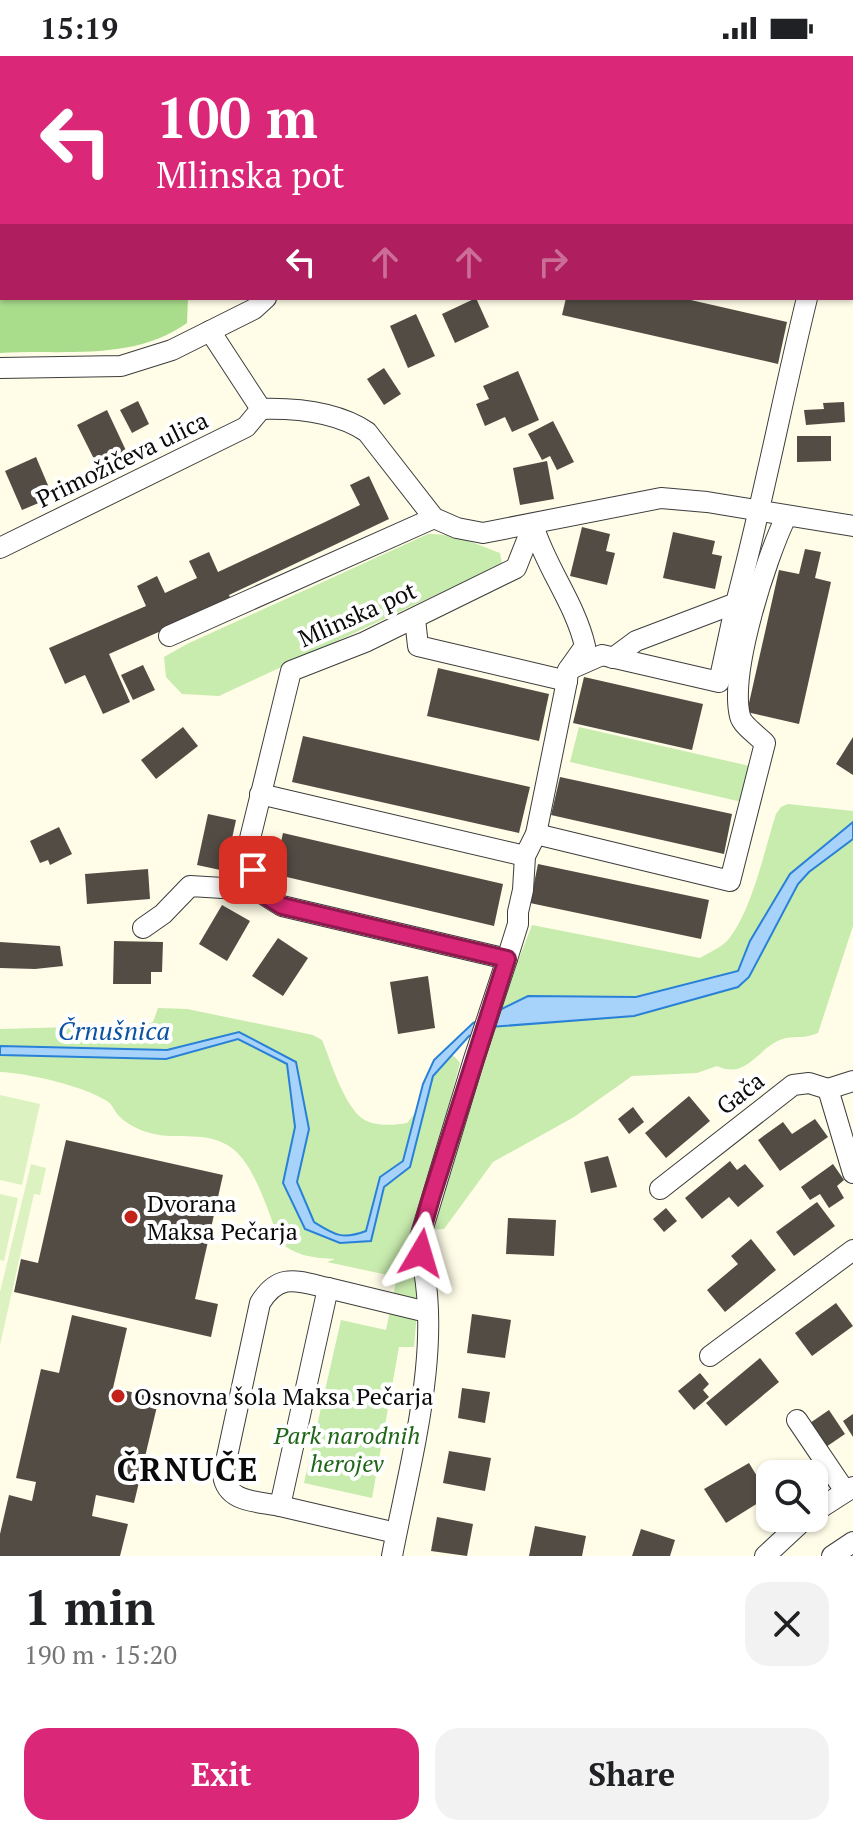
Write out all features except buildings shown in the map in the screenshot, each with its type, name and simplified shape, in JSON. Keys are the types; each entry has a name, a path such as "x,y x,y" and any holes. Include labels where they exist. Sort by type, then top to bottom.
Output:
{"street":[{"path":"0,368 121,366 172,350 254,309 264,300"},
{"path":"536,834 730,881 765,743 740,719 728,684 736,603 760,513 807,300"},
{"path":"210,331 261,409 311,412 352,422 367,432 434,518 457,528 483,533 661,498 707,502 853,526"},
{"name":"Primožičeva ulica","path":"0,548 246,427 261,409"},
{"path":"728,684 769,558 786,517"},
{"path":"169,636 434,518"},
{"path":"392,1556 420,1414 426,1350 425,1266 418,1244 518,924 525,856 536,834 567,675 585,646 579,621 541,552 533,525"},
{"name":"Mlinska pot","path":"253,870 245,859 291,671 415,619 516,568 533,525"},
{"path":"613,658 636,641 736,603"},
{"path":"415,619 418,646 567,675 602,655 728,684"},
{"path":"260,794 525,856"},
{"path":"143,928 163,914 190,886 223,888 253,870 266,896 282,906 507,959"},
{"path":"853,1081 828,1089 853,1173"},
{"name":"Gača","path":"660,1189 793,1085 809,1083 828,1089"},
{"path":"710,1356 853,1250"},
{"path":"396,1533 240,1498 224,1487 223,1475 260,1303 268,1290 280,1282 296,1281 427,1312"},
{"path":"280,1506 328,1288"},
{"path":"797,1420 849,1489 828,1503"},
{"path":"765,1556 791,1532"},
{"path":"832,1556 853,1542"}],"green space":[{"path":"0,300 188,300 187,323 144,344 96,351 0,353"},
{"path":"428,534 455,537 500,553 502,564 219,696 182,694 166,677 164,657 187,644"},
{"path":"579,727 754,767 746,803 570,762"},
{"path":"788,804 853,811 853,926 818,1033 777,1042 737,1069 717,1066 697,1073 632,1076 574,1117 493,1162 444,1229 427,1230 488,1038 532,925 700,958 724,944 736,929 750,898 776,814"},
{"name":"Park narodnih herojev","path":"158,1008 187,1009 313,1035 322,1040 339,1083 356,1113 373,1123 407,1123 429,1088 442,1056 446,1053 460,1063 413,1240 419,1289 414,1347 399,1347 372,1498 304,1483 341,1320 386,1330 397,1277 327,1262 335,1259 306,1255 286,1247 280,1242 248,1167 233,1149 223,1143 203,1137 146,1132 125,1121 112,1105 97,1095 70,1085 0,1072 0,1029 144,1025 153,1022"},
{"path":"0,1095 40,1104 22,1185 0,1180"},
{"path":"31,1164 46,1168 40,1195 34,1194 0,1345 0,1292"},
{"path":"0,1194 18,1198 4,1261 0,1260"}],"water":[{"name":"Črnušnica","path":"853,822 853,839 798,884 749,977 738,987 634,1016 490,1027 469,1036 433,1076 410,1167 384,1187 371,1241 340,1243 305,1229 283,1183 295,1127 287,1064 238,1039 166,1059 0,1055 0,1046 167,1050 239,1032 296,1062 309,1129 297,1182 314,1222 339,1235 358,1234 366,1231 380,1177 403,1161 423,1084 434,1060 473,1023 528,996 636,997 738,971 750,941 790,874"}],"place":[{"name":"Dvorana Maksa Pečarja","path":"131,1217"},
{"name":"Osnovna šola Maksa Pečarja","path":"118,1396"}],"district":[{"name":"ČRNUČE","path":"188,1469"}],"route":[{"path":"253,870 266,896 282,906 507,959 431,1198 418,1244 421,1253"}]}
